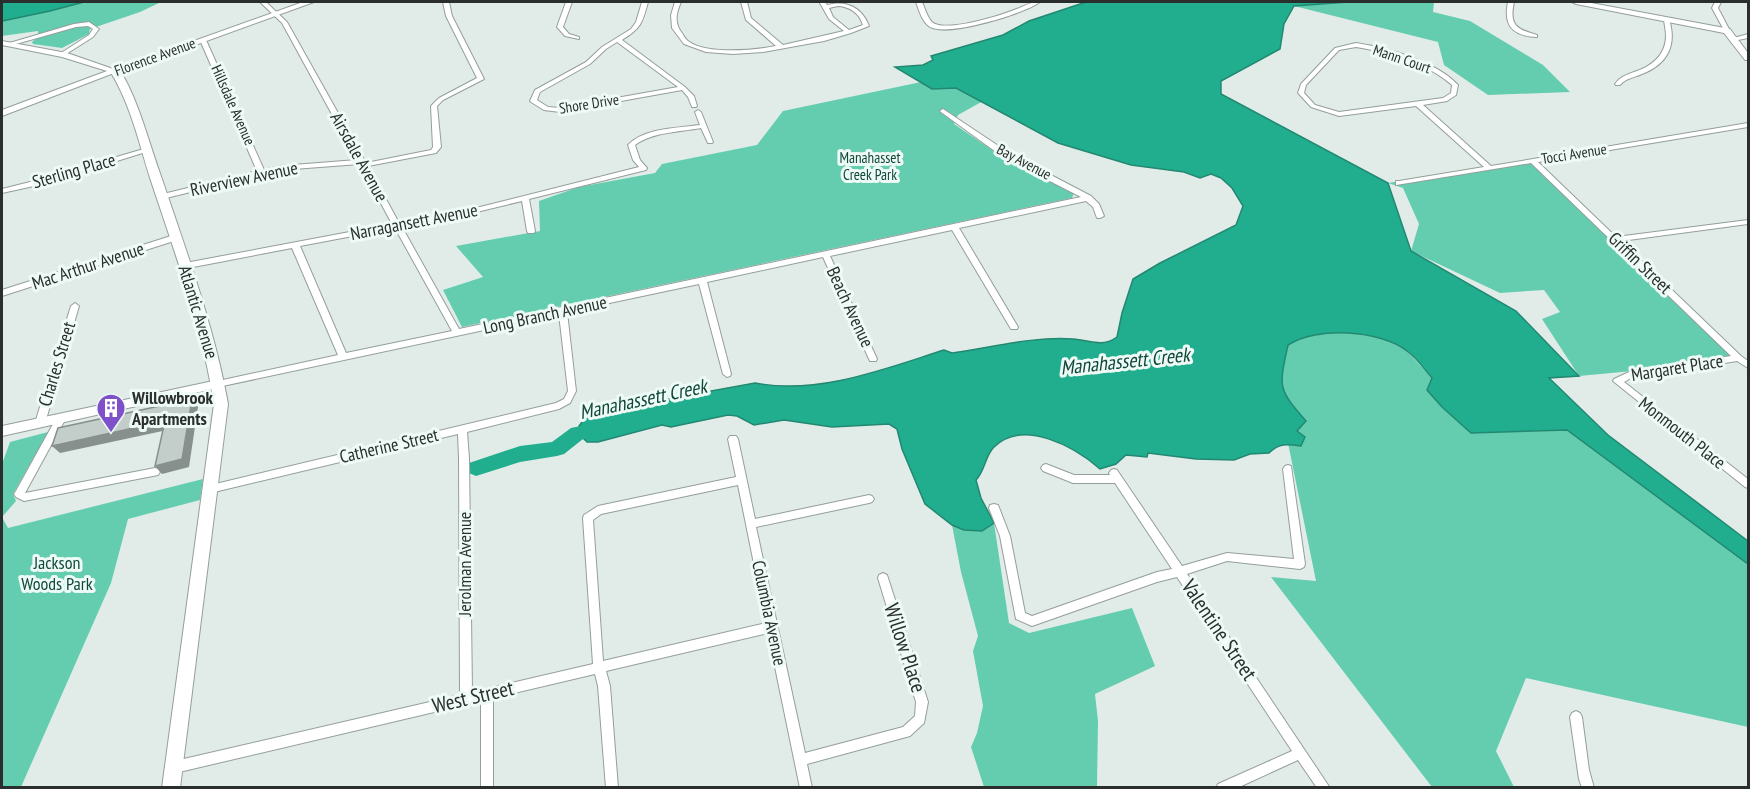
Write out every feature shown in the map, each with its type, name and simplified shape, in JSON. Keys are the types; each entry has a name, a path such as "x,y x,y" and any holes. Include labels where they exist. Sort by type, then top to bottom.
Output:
{"main road":[{"name":"Florence Avenue","path":"115,71 310,2"},
{"name":"Atlantic Avenue","path":"115,71 126,89 162,197 215,367 220,404 171,788"}],"street":[{"path":"263,2 277,13"},
{"name":"Riverview Avenue","path":"162,197 289,167 363,164 434,152 437,147 434,106 441,99 481,79 449,16 446,2"},
{"path":"569,2 560,27 567,35 578,38"},
{"name":"Shore Drive","path":"645,2 638,25 604,48 588,63 537,91 533,101 546,109 560,110 683,88"},
{"path":"678,2 674,24 680,39 690,46 717,52 782,47 847,32 865,27 866,24 847,4 842,2 823,4 831,18 847,32"},
{"path":"744,2 748,19 782,47"},
{"path":"919,2 927,20 937,27 944,28 959,27 1037,2"},
{"path":"1511,2 1507,16 1509,23 1520,31 1535,36"},
{"path":"1576,2 1727,31"},
{"path":"1718,2 1714,8 1727,31 1749,58"},
{"name":"Airsdale Avenue","path":"277,13 458,333"},
{"path":"1618,84 1623,79 1652,67 1666,55 1670,41 1666,19"},
{"path":"5,43 76,24 89,24 96,29 91,36 62,55"},
{"path":"1733,39 1749,36"},
{"name":"Hillsdale Avenue","path":"203,40 261,172"},
{"path":"618,40 691,96 710,142"},
{"path":"5,43 99,64 115,71"},
{"name":"Mann Court","path":"1348,46 1365,46 1438,72 1455,85 1456,91 1449,98 1418,104 1334,114 1307,102 1301,89 1337,49 1348,46"},
{"path":"89,80 98,70 99,64"},
{"name":"Florence Avenue","path":"2,113 115,71"},
{"path":"1418,104 1488,167"},
{"name":"Bay Avenue","path":"943,111 1006,155 1088,198 1096,206 1100,216"},
{"name":"Tocci Avenue","path":"1399,183 1749,125"},
{"name":"Narragansett Avenue","path":"183,266 525,198 566,185 643,168 631,145 633,141 703,126"},
{"name":"Sterling Place","path":"2,191 147,150"},
{"name":"Griffin Street","path":"1532,160 1738,358 1749,365"},
{"path":"525,198 531,231"},
{"name":"Long Branch Avenue","path":"2,431 1088,198"},
{"path":"1617,240 1749,222"},
{"path":"954,227 1014,327"},
{"name":"Mac Arthur Avenue","path":"2,293 174,238"},
{"path":"295,245 343,357"},
{"name":"Beach Avenue","path":"826,255 873,359"},
{"path":"703,282 728,374"},
{"name":"Charles Street","path":"40,423 75,306"},
{"name":"Catherine Street","path":"210,489 559,406 567,401 573,389 563,312"},
{"name":"Margaret Place","path":"1617,381 1629,375 1738,358"},
{"name":"Monmouth Place","path":"1617,381 1749,484"},
{"path":"61,418 19,494 24,497 155,472"},
{"name":"Jerolman Avenue","path":"462,429 466,699"},
{"name":"Columbia Avenue","path":"733,439 806,788"},
{"name":"Valentine Street","path":"1046,468 1073,479 1116,476 1324,788"},
{"path":"994,508 1005,536 1020,616 1032,621 1157,577 1234,556 1300,564 1288,470"},
{"path":"612,788 587,522 591,513 741,480"},
{"path":"750,524 869,499"},
{"name":"Willow Place","path":"800,760 909,730 920,719 922,702 883,578"},
{"name":"West Street","path":"175,767 772,627"},
{"path":"487,694 487,788"},
{"path":"1576,717 1582,748 1582,764 1588,788"},
{"path":"1222,788 1301,753"}],"green space":[{"path":"84,2 161,2 140,12 90,29 89,34 62,48 33,44 32,42 38,37 38,31 2,36 2,21"},
{"path":"1348,2 1434,2 1433,12 1470,21 1543,65 1570,92 1488,95 1444,65 1438,42 1294,6"},
{"name":"Manahasset Creek Park","path":"921,82 932,89 956,88 983,101 958,115 954,124 1001,156 1071,190 1074,193 1072,198 462,327 443,290 483,277 456,246 540,231 539,201 579,187 655,173 662,164 757,145 783,111"},
{"path":"1535,161 1739,361 1579,376 1542,319 1560,312 1544,290 1500,293 1411,251 1419,224 1403,188 1388,183"},
{"path":"1339,331 1380,337 1406,350 1432,378 1442,407 1471,433 1567,430 1748,564 1748,727 1526,678 1496,751 1514,787 1432,787 1271,577 1316,581 1288,443 1298,446 1297,431 1306,421 1285,394 1283,386 1283,370 1288,345 1300,338"},
{"path":"48,432 13,494 16,501 2,517 2,464 10,442"},
{"name":"Jackson Woods Park","path":"203,479 200,500 128,519 111,583 21,787 2,787 2,517 8,528"},
{"path":"994,523 1009,623 1029,633 1132,608 1155,666 1095,694 1098,721 1097,787 984,787 971,747 977,733 983,706 973,651 978,636 961,572 952,525"}],"water":[{"path":"2,2 84,2 2,21"},
{"path":"1086,2 1348,2 1294,6 1284,24 1280,49 1221,81 1221,94 1388,183 1411,251 1516,311 1579,376 1549,378 1608,435 1748,541 1748,564 1567,430 1471,433 1427,390 1432,378 1407,351 1381,339 1348,333 1315,335 1288,345 1282,379 1285,394 1306,421 1297,431 1305,437 1301,446 1284,445 1276,447 1269,453 1250,454 1234,460 1196,459 1148,453 1147,457 1126,455 1116,464 1100,469 1077,452 1049,439 1034,435 1019,435 1006,439 994,447 976,480 981,498 994,523 982,531 964,530 952,525 925,504 902,449 897,429 889,424 832,427 784,420 754,425 737,416 728,415 671,427 662,425 598,442 587,442 578,433 579,426 588,414 755,383 803,386 827,383 875,372 944,350 952,353 1042,339 1073,339 1101,343 1117,337 1133,279 1236,225 1243,206 1232,188 1221,178 1211,174 1200,178 1184,172 1131,165 1058,143 956,88 932,89 895,67 923,65 933,60 931,56 1003,35 1029,21"}],"building":[{"path":"192,399 182,459 155,466 165,421 52,446 58,428"}],"waterway":[{"name":"Manahassett Creek","path":"476,468 520,454 557,449 578,433 601,429"}],"place":[{"name":"Willowbrook Apartments","path":"111,434"}]}
